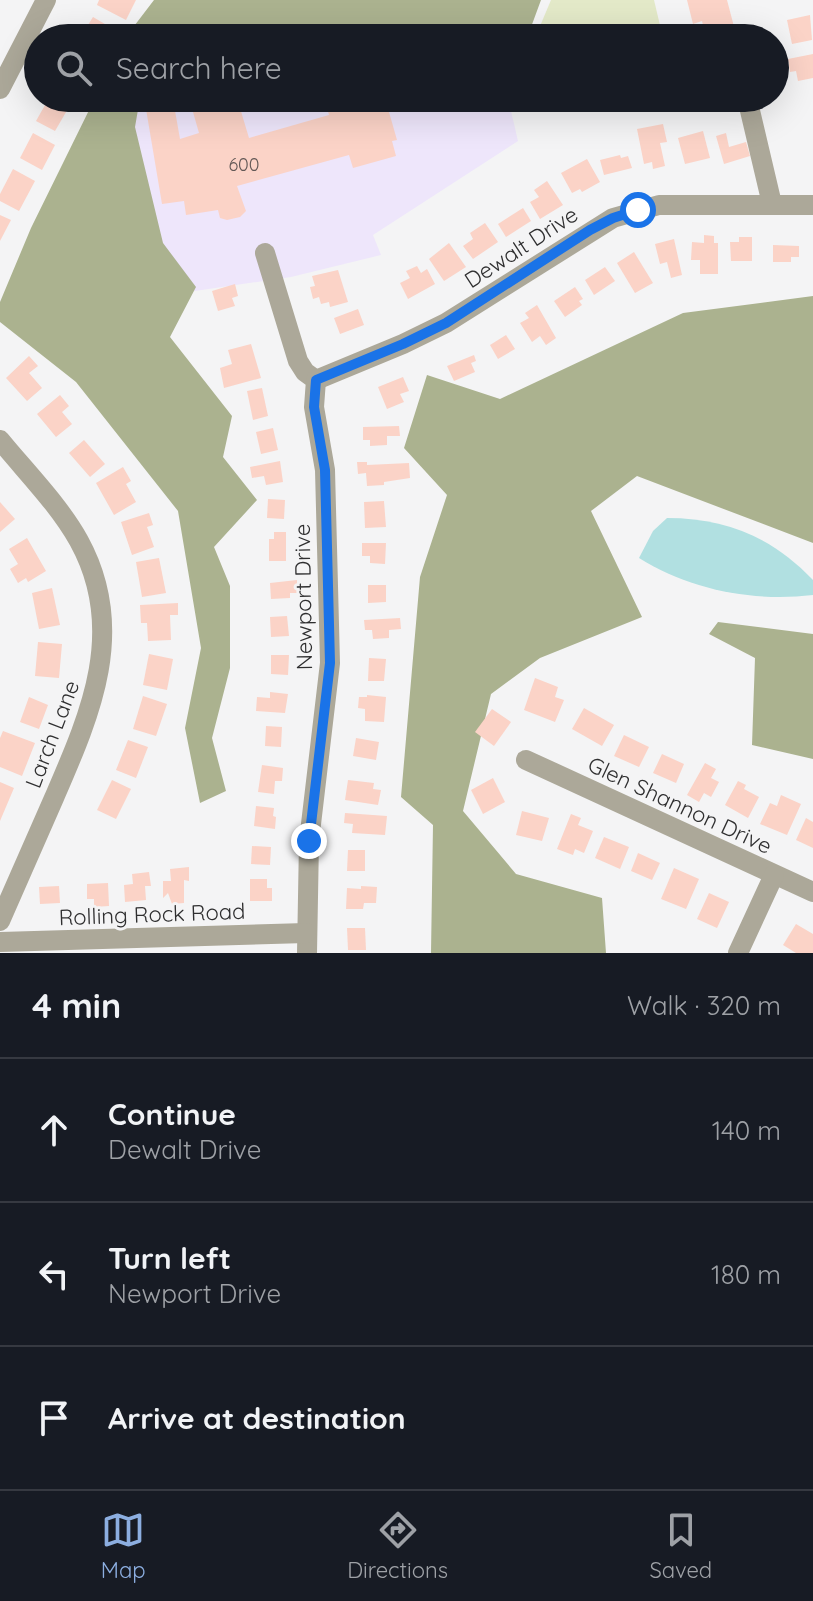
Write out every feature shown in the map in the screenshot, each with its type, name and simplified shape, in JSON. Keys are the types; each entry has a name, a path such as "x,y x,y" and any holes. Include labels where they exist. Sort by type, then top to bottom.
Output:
{"street":[{"path":"34,24 46,0"},
{"path":"0,89 24,43"},
{"path":"750,112 772,204"},
{"name":"Dewalt Drive","path":"316,380 446,323 613,218 659,205 813,205"},
{"path":"265,253 298,361 305,372 316,380"},
{"name":"Newport Drive","path":"306,943 309,841 330,663 325,470 314,407 316,380"},
{"name":"Larch Lane","path":"0,440 60,512 79,541 93,574 100,611 102,651 86,725 0,921"},
{"name":"Glen Shannon Drive","path":"526,760 813,892"},
{"path":"738,953 774,875"},
{"name":"Rolling Rock Road","path":"0,942 306,943"}],"shaded area":[{"path":"131,112 511,112 518,141 373,235 381,255 291,277 161,296 126,138"}],"green space":[{"path":"154,0 541,0 532,24 136,24"},
{"path":"551,0 654,0 660,24 541,24"},
{"path":"88,112 138,112 135,127 163,243 196,287 170,337 232,416 223,457 257,500 214,547 230,586 230,668 212,738 226,791 200,803 185,728 201,648 178,511 76,382 0,322 0,302 31,228"},
{"path":"813,296 813,543 637,476 591,511 642,617 540,658 491,694 463,811 516,874 602,898 606,953 431,953 433,825 401,797 420,577 447,495 404,448 427,375 500,399 683,313"},
{"path":"718,622 813,634 813,759 752,745 755,658 709,634"}],"water":[{"path":"667,518 728,526 764,541 813,580 813,595 745,595 701,586 659,569 639,558 653,531"}],"building":[{"path":"99,0 136,0 126,20 97,5"},
{"path":"687,0 727,0 733,24 703,24 702,21 693,24"},
{"path":"810,15 812,40 792,44 787,20"},
{"path":"93,17 105,24 89,24"},
{"path":"813,54 813,78 798,81 796,71 790,72 789,59"},
{"path":"41,112 66,112 55,131 36,121"},
{"path":"147,112 175,112 180,139 199,133 193,112 241,112 249,138 329,115 328,112 389,112 397,140 392,141 396,156 353,168 349,155 237,186 246,211 240,217 227,220 220,218 218,210 186,215 184,201 162,204"},
{"path":"663,124 667,142 660,143 665,166 653,169 652,162 644,164 637,129"},
{"path":"703,131 710,158 685,164 678,138"},
{"path":"33,133 55,145 42,170 20,158"},
{"path":"726,133 729,147 746,142 750,156 724,164 716,136"},
{"path":"620,155 621,158 628,156 632,168 604,175 600,160"},
{"path":"587,159 600,182 582,192 580,189 572,193 561,173"},
{"path":"13,169 35,181 19,211 0,201 0,194"},
{"path":"547,181 563,205 540,219 530,202 539,197 534,190"},
{"path":"523,208 531,221 506,237 498,224"},
{"path":"0,215 11,220 0,241"},
{"path":"485,223 498,242 473,259 463,246 473,239 470,233"},
{"path":"704,235 714,236 714,243 718,243 718,274 700,274 700,260 691,260 692,242 704,243"},
{"path":"739,237 752,237 752,261 731,261 730,242 739,242"},
{"path":"674,239 682,275 671,278 667,262 660,264 655,244"},
{"path":"449,243 466,267 444,281 429,259"},
{"path":"773,245 799,246 799,257 791,257 791,262 773,262"},
{"path":"634,252 653,283 635,293 617,263"},
{"path":"417,266 421,273 427,269 435,284 408,299 400,283 410,278 406,271"},
{"path":"605,267 615,281 594,295 585,280"},
{"path":"338,270 348,302 330,307 329,302 321,304 319,297 313,299 310,287 315,286 312,276"},
{"path":"235,284 238,296 232,298 235,306 218,311 212,291"},
{"path":"575,287 583,299 579,301 582,305 565,317 554,301"},
{"path":"537,305 556,338 546,345 540,336 532,342 520,323 529,318 525,313"},
{"path":"358,309 364,325 340,334 334,318"},
{"path":"506,335 515,349 498,359 490,345"},
{"path":"251,344 261,378 224,388 220,368 232,364 228,350"},
{"path":"474,355 476,361 471,363 475,372 454,381 447,366"},
{"path":"29,356 38,366 29,373 42,388 27,401 6,378"},
{"path":"403,377 409,391 400,394 404,402 387,409 378,387"},
{"path":"262,388 268,416 253,420 247,391"},
{"path":"60,395 69,406 62,412 72,424 56,437 37,414"},
{"path":"399,426 400,436 387,436 387,445 370,446 370,440 363,440 363,427"},
{"path":"273,428 278,450 261,454 256,432"},
{"path":"84,440 105,464 90,477 69,453"},
{"path":"280,461 283,482 266,485 264,476 252,478 250,467"},
{"path":"357,462 367,462 367,465 409,463 410,478 367,486 366,473 358,474"},
{"path":"123,467 131,481 126,484 136,502 114,515 96,483"},
{"path":"268,499 285,500 284,519 267,518"},
{"path":"384,501 386,527 365,528 364,502"},
{"path":"0,502 15,519 0,532"},
{"path":"149,513 153,525 147,527 154,547 132,555 121,522"},
{"path":"274,532 286,532 286,561 269,561 269,539 274,539"},
{"path":"27,538 46,571 28,582 26,578 18,583 10,569 18,564 9,549"},
{"path":"362,543 386,543 385,564 370,563 370,556 362,556"},
{"path":"159,558 166,593 142,597 136,562"},
{"path":"297,580 297,593 290,593 290,598 271,599 270,583"},
{"path":"368,585 386,585 386,602 368,603"},
{"path":"52,588 60,625 39,629 32,593"},
{"path":"178,603 178,615 170,615 171,640 148,641 147,623 141,623 140,605"},
{"path":"287,616 289,636 271,637 270,617"},
{"path":"400,618 401,629 389,630 389,638 373,639 372,630 365,630 364,620"},
{"path":"38,642 62,644 59,678 35,676"},
{"path":"149,654 173,659 167,690 143,685"},
{"path":"271,655 289,655 288,675 271,674"},
{"path":"369,658 386,659 384,681 368,681"},
{"path":"535,678 558,687 555,697 564,700 555,722 524,710"},
{"path":"270,692 288,694 285,713 256,711 257,697 270,698"},
{"path":"143,696 167,704 156,736 133,729"},
{"path":"29,697 48,705 39,729 20,722"},
{"path":"359,697 386,697 384,722 365,721 365,709 358,708"},
{"path":"584,708 614,725 602,746 572,729"},
{"path":"492,709 511,722 494,746 475,732"},
{"path":"266,726 282,727 281,747 265,746"},
{"path":"3,731 35,743 22,776 0,767 0,738"},
{"path":"624,735 649,747 639,767 614,756"},
{"path":"356,738 379,742 376,760 353,756"},
{"path":"128,740 148,747 136,778 116,770"},
{"path":"662,754 684,764 676,783 653,773"},
{"path":"705,763 716,769 711,778 719,782 711,797 704,793 699,802 687,795"},
{"path":"262,765 283,768 282,781 275,781 274,794 258,792"},
{"path":"493,778 505,802 483,814 471,790"},
{"path":"112,780 131,789 116,819 97,810"},
{"path":"348,780 374,783 373,789 381,790 378,805 345,800"},
{"path":"738,781 746,785 744,789 759,797 748,818 725,805"},
{"path":"0,782 14,788 0,821"},
{"path":"781,795 801,804 787,835 760,824 770,803 777,806"},
{"path":"256,806 274,808 275,829 254,826"},
{"path":"522,811 549,818 542,841 516,835"},
{"path":"345,813 387,816 385,835 352,833 353,824 344,823"},
{"path":"571,814 581,818 578,825 593,831 584,853 575,849 573,855 557,849"},
{"path":"806,818 813,822 813,848 796,840"},
{"path":"604,837 629,847 620,869 595,858"},
{"path":"252,846 271,847 270,865 251,864"},
{"path":"348,850 365,850 365,871 347,871"},
{"path":"638,853 660,863 652,880 631,871"},
{"path":"189,867 189,881 184,880 184,903 172,904 168,893 163,898 163,881 171,881 170,869"},
{"path":"674,868 699,879 686,909 661,899"},
{"path":"149,872 151,886 145,886 146,900 125,902 124,885 133,884 132,874"},
{"path":"250,879 267,879 267,888 272,888 272,901 250,901"},
{"path":"108,883 109,906 94,907 94,899 87,899 87,884"},
{"path":"59,886 60,903 40,904 39,887"},
{"path":"361,886 377,887 376,903 364,903 363,909 346,909 347,888 361,889"},
{"path":"709,893 729,902 717,928 697,919"},
{"path":"796,924 813,934 813,953 796,953 783,945"},
{"path":"347,928 365,928 366,950 348,950"}],"route":[{"path":"309,841 330,663 325,470 314,407 316,380 446,323 590,230 638,210"}]}
